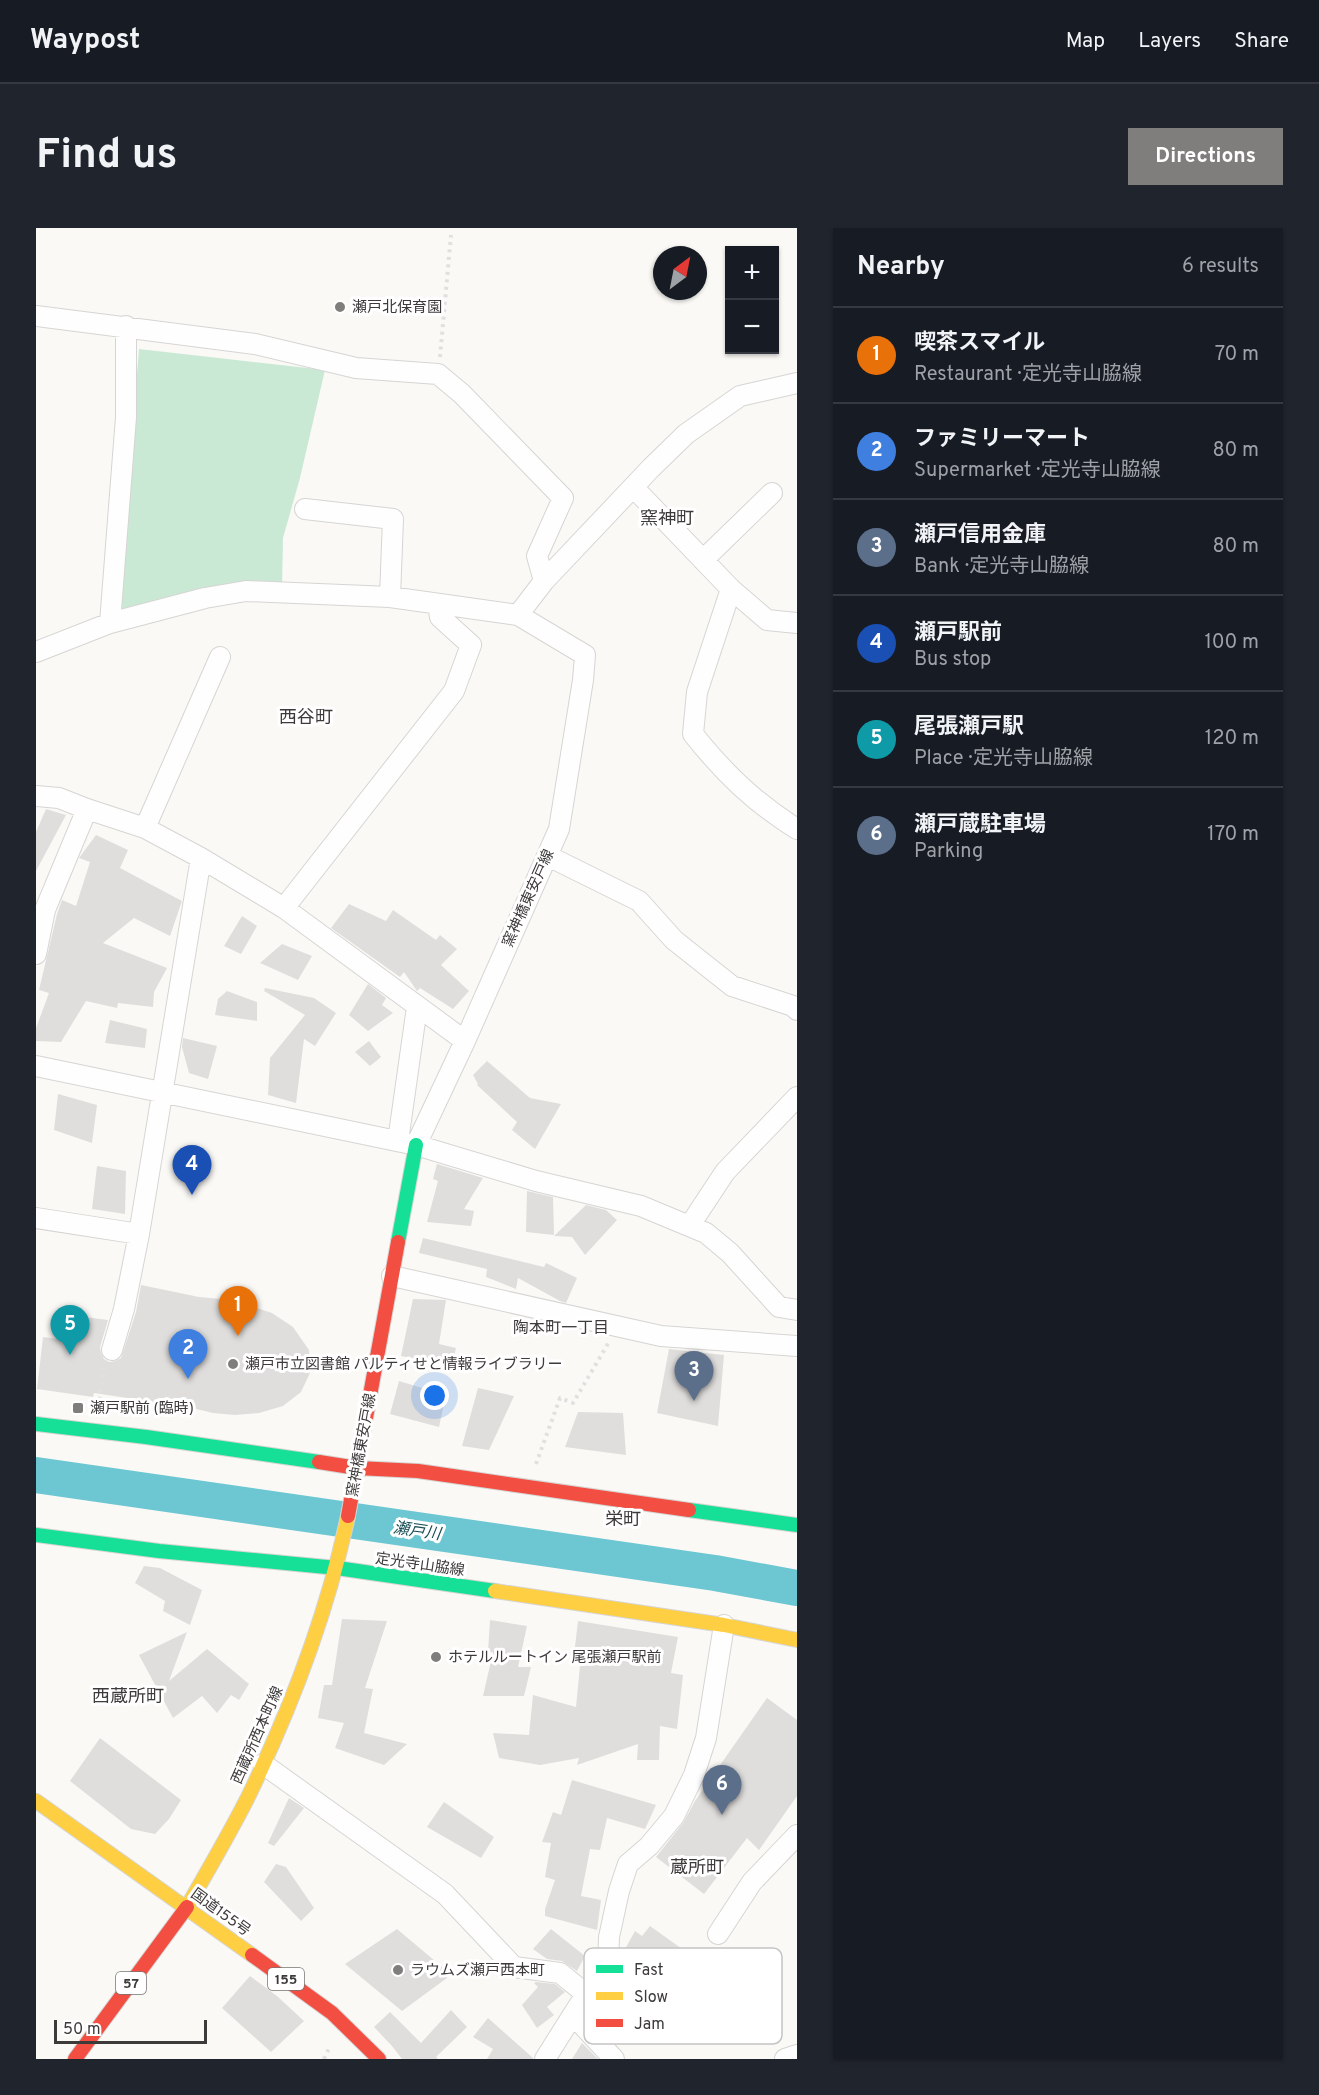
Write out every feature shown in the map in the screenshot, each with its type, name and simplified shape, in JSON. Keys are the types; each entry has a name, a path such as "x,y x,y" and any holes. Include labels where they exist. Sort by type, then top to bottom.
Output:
{"main road":[{"name":"窯神橋東安戸線","path":"338,1562 354,1487 392,1276 407,1143"},
{"path":"36,1424 146,1437 357,1468 418,1472 797,1525"},
{"name":"定光寺山脇線","path":"36,1535 159,1551 338,1562 724,1625 797,1640"},
{"name":"西蔵所西本町線","path":"187,1907 248,1797 300,1680 338,1562"},
{"name":"国道155号","path":"36,1801 332,2013 379,2059"},
{"name":"57","path":"75,2059 187,1907"}],"street":[{"path":"36,316 255,344 356,368 438,374 462,394 563,498 537,556 544,581"},
{"path":"110,623 126,417 126,326"},
{"path":"36,652 110,623 182,603 246,591 390,597 518,615 544,581 686,434 740,396 797,383"},
{"path":"634,488 731,589 767,620 797,623"},
{"path":"703,560 772,494"},
{"path":"305,508 393,519 390,597"},
{"path":"731,589 697,692 693,734 717,764 767,811 797,829"},
{"path":"284,908 454,691 471,645 440,617 438,604"},
{"name":"窯神橋東安戸線","path":"407,1143 465,1041 559,829 585,655 518,615"},
{"path":"145,828 220,657"},
{"path":"36,796 59,798 145,828 201,858 284,908 465,1041"},
{"path":"36,954 45,910 87,809"},
{"path":"548,856 639,901 674,940 732,986 793,1006 797,1010"},
{"path":"112,1350 139,1234 201,858"},
{"path":"407,1143 417,1007"},
{"path":"36,1066 407,1143 536,1180 641,1206 706,1233 730,1253 779,1307 797,1310"},
{"path":"690,1225 725,1172 797,1097"},
{"path":"36,1218 139,1234"},
{"path":"392,1276 661,1336 797,1346"},
{"path":"610,1948 619,1891 628,1864 649,1846 674,1815 694,1774 706,1738 724,1625"},
{"path":"263,1764 445,1894 514,1967 560,1973 584,1992"},
{"path":"718,1934 752,1882 797,1835"},
{"path":"545,2059 584,1997"},
{"path":"573,2014 584,2026"},
{"path":"600,2044 614,2059"},
{"path":"785,2059 797,2055"}],"path":[{"path":"438,374 451,235"},
{"path":"528,1487 560,1398 573,1402 619,1326"},
{"path":"98,1407 107,1352 112,1350"},
{"path":"94,1387 101,1388"}],"green space":[{"path":"139,349 325,370 300,478 283,538 282,590 118,612"}],"building":[{"path":"46,809 66,815 36,871 36,832"},
{"path":"96,835 128,850 120,868 182,901 170,936 134,918 103,943 167,968 154,992 153,1007 118,1003 117,1008 86,1001 61,1042 36,1041 36,1028 49,993 39,990 57,914 62,900 76,906 90,862 79,858"},
{"path":"349,904 386,921 393,910 436,940 440,935 457,949 441,965 469,991 453,1009 420,988 417,991 404,972 400,977 331,928"},
{"path":"242,916 257,926 241,954 224,946"},
{"path":"282,944 312,956 298,980 260,963"},
{"path":"368,984 386,998 382,1005 393,1013 368,1031 349,1015"},
{"path":"265,988 314,998 336,1013 315,1046 304,1039 296,1103 268,1095 270,1058 305,1015 264,991"},
{"path":"227,991 257,1002 257,1021 215,1015 218,999"},
{"path":"110,1020 147,1029 145,1048 105,1043"},
{"path":"183,1038 217,1046 208,1079 189,1073 182,1047"},
{"path":"369,1041 381,1057 370,1066 355,1052"},
{"path":"487,1061 530,1098 561,1104 535,1149 512,1130 517,1122 477,1085 473,1075"},
{"path":"58,1094 97,1105 92,1143 54,1130"},
{"path":"437,1164 483,1178 464,1209 474,1211 471,1226 427,1222 438,1181 433,1179"},
{"path":"97,1166 126,1171 125,1214 92,1209"},
{"path":"527,1191 553,1197 554,1235 526,1232"},
{"path":"586,1205 606,1210 617,1220 585,1255 572,1237 554,1236"},
{"path":"423,1238 544,1267 546,1263 577,1278 566,1303 518,1278 516,1289 486,1277 487,1269 419,1253"},
{"path":"141,1285 199,1297 233,1300 272,1313 293,1327 309,1350 310,1373 301,1392 283,1406 259,1413 235,1415 94,1393 93,1397 37,1389 43,1337 66,1340 69,1315 108,1320 100,1347 101,1353 109,1362 121,1358 136,1312"},
{"path":"413,1299 446,1300 439,1344 456,1348 452,1365 401,1356"},
{"path":"669,1349 724,1355 718,1426 657,1413"},
{"path":"399,1381 446,1395 439,1427 390,1414"},
{"path":"478,1388 514,1396 489,1450 462,1446"},
{"path":"578,1412 623,1413 626,1455 565,1447"},
{"path":"144,1566 160,1568 202,1590 190,1625 163,1611 165,1601 135,1583"},
{"path":"342,1619 387,1621 365,1688 373,1689 364,1733 407,1744 384,1765 335,1748 344,1723 318,1718 324,1685 332,1685"},
{"path":"490,1620 527,1626 518,1667 531,1667 524,1696 483,1696 493,1652 488,1652"},
{"path":"578,1621 678,1637 671,1673 683,1675 677,1729 660,1726 659,1760 637,1760 638,1744 577,1765 579,1758 540,1765 499,1758 493,1733 529,1735 533,1695 576,1707 581,1655 574,1655"},
{"path":"187,1632 169,1681 207,1649 249,1684 239,1700 231,1695 217,1713 202,1696 173,1718 139,1655"},
{"path":"767,1698 797,1720 797,1796 759,1850 747,1838 704,1894 656,1857 683,1823 695,1801"},
{"path":"100,1738 181,1800 169,1819 155,1834 131,1829 70,1781"},
{"path":"572,1780 656,1805 645,1829 607,1818 600,1850 590,1849 581,1896 601,1900 597,1930 545,1916 545,1909 555,1880 545,1877 551,1843 542,1842 553,1812 561,1815"},
{"path":"289,1798 304,1808 274,1846 268,1843"},
{"path":"444,1802 494,1837 481,1858 427,1827"},
{"path":"276,1864 286,1867 314,1908 301,1921 264,1882"},
{"path":"650,1926 681,1948 626,1948 635,1931 642,1936"},
{"name":"ラウムズ瀬戸西本町","path":"397,1929 447,1971 447,1978 402,2011 345,1964"},
{"path":"551,1929 584,1955 584,1958 577,1971 562,1961 547,1959 533,1949"},
{"path":"250,1976 277,1996 304,2021 271,2052 222,2008"},
{"path":"534,1983 555,1984 565,1992 547,2007 554,2015 537,2028 522,2005 538,1987"},
{"path":"451,2010 467,2027 436,2057 438,2059 402,2059 374,2027 390,2012 421,2043"},
{"path":"488,2018 533,2059 487,2059 493,2049 473,2037"},
{"path":"582,2043 598,2059 572,2059"}],"waterway":[{"name":"瀬戸川","path":"36,1475 715,1573 797,1588"}],"traffic: fast":[{"path":"398,1242 416,1145"},
{"path":"36,1424 319,1462"},
{"path":"689,1510 797,1525"},
{"path":"36,1535 159,1551 337,1568 495,1591"}],"traffic: slow":[{"path":"187,1907 242,1809 280,1728 319,1624 348,1516"},
{"path":"495,1591 724,1625 797,1640"},
{"path":"36,1801 252,1955"}],"traffic: jam":[{"path":"348,1516 398,1242"},
{"path":"319,1462 357,1468 418,1471 689,1510"},
{"path":"75,2059 187,1907"},
{"path":"252,1955 332,2013 379,2059"}],"place":[{"name":"瀬戸北保育園","path":"340,307"},
{"name":"瀬戸駅前","path":"192,1195"},
{"name":"喫茶スマイル","path":"238,1336"},
{"name":"尾張瀬戸駅","path":"70,1355"},
{"name":"瀬戸市立図書館 パルティせと情報ライブラリー","path":"233,1364"},
{"name":"ファミリーマート","path":"188,1379"},
{"name":"瀬戸信用金庫","path":"694,1401"},
{"name":"瀬戸駅前 (臨時)","path":"78,1408"},
{"name":"ホテルルートイン 尾張瀬戸駅前","path":"436,1657"},
{"name":"瀬戸蔵駐車場","path":"722,1815"},
{"name":"ラウムズ瀬戸西本町","path":"398,1970"}],"district":[{"name":"窯神町","path":"667,518"},
{"name":"西谷町","path":"306,717"},
{"name":"陶本町一丁目","path":"561,1327"},
{"name":"栄町","path":"623,1519"},
{"name":"西蔵所町","path":"128,1696"},
{"name":"蔵所町","path":"697,1867"}]}
